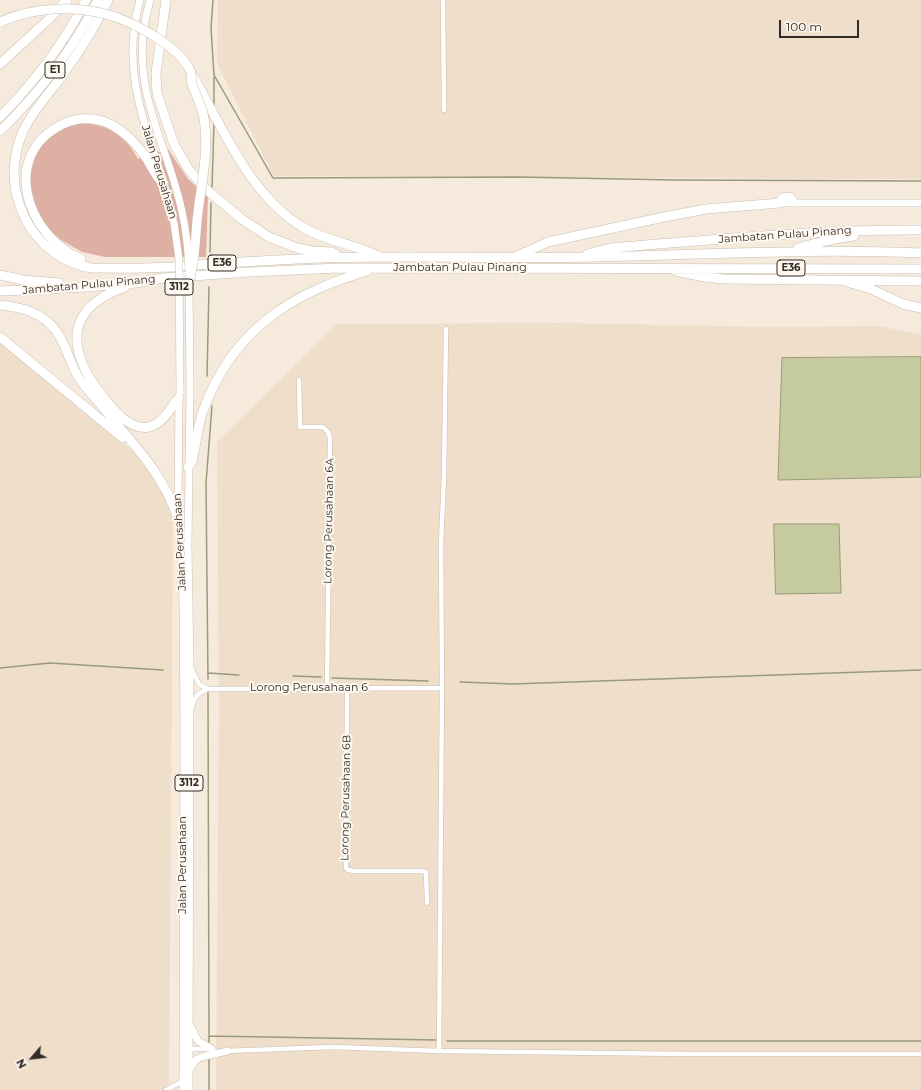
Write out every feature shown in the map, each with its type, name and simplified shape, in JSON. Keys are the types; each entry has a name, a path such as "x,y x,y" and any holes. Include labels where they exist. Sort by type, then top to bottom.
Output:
{"highway":[{"path":"0,64 59,10 67,0"},
{"name":"E1","path":"0,117 26,90 52,56 86,0"},
{"name":"E1","path":"0,131 26,106 54,72 80,34 98,0"},
{"name":"Jambatan Pulau Pinang","path":"108,0 77,56 27,123 18,148 14,172 15,189 20,208 30,227 40,240 60,256 79,265 92,268 142,269 234,262 382,257 578,257 789,251 921,253"},
{"path":"166,0 156,73 157,93 174,144 189,170 203,186 243,220 268,237 304,250 332,252 340,258"},
{"path":"0,22 28,12 50,9 73,9 104,13 128,21 145,30 168,46 190,71 253,180 274,205 304,228 323,237 370,251 382,257"},
{"path":"189,281 193,269 195,232 206,148 204,120 191,82 190,71"},
{"path":"104,268 71,255 46,234 36,220 27,201 24,186 25,165 31,150 45,134 61,125 78,119 97,120 109,124 124,133 141,150 157,176 164,184"},
{"path":"513,257 548,242 664,217 706,209 780,203"},
{"name":"Jambatan Pulau Pinang","path":"578,257 610,248 841,231 921,230"},
{"path":"789,251 817,242 843,237 921,234"},
{"path":"188,466 192,462 200,423 211,390 225,364 248,337 260,325 278,311 312,291 343,278 378,268"},
{"name":"Jambatan Pulau Pinang","path":"0,291 86,287 136,283 163,278 250,272 378,268 921,269"},
{"path":"661,268 704,277 724,279 921,281"},
{"path":"0,275 23,280 86,287"},
{"path":"843,280 903,304 921,308"},
{"path":"136,283 105,296 84,314 79,324 77,335 77,350 80,361 90,380 102,396 122,418 132,424 146,427 156,424 167,415 179,394"},
{"path":"0,305 26,309 41,317 52,326 63,342 79,378 164,483 172,500 178,519"},
{"path":"0,337 136,447"}],"main road":[{"name":"Jalan Perusahaan","path":"140,0 133,30 133,71 139,105 164,184 174,223 178,259 178,519 183,600 186,1049 189,1071 189,1090"},
{"name":"Jalan Perusahaan","path":"150,0 143,35 142,54 144,79 151,111 176,185 185,222 189,281 190,389 188,466 190,714 188,984 190,1023 186,1049 183,1090"},
{"path":"780,203 921,203"},
{"path":"190,1023 202,1050"},
{"path":"202,1050 227,1052"},
{"path":"202,1050 213,1051"},
{"path":"189,1071 202,1050"}],"street":[{"path":"443,0 444,110"},
{"path":"439,1051 442,688 440,545 444,475 446,329"},
{"name":"Lorong Perusahaan 6A","path":"299,380 300,427 323,427 328,432 330,438 327,688"},
{"path":"190,665 199,684 206,689 194,698 190,714"},
{"name":"Lorong Perusahaan 6","path":"206,689 442,688"},
{"name":"Lorong Perusahaan 6B","path":"347,689 346,868 354,871 426,872 427,903"},
{"path":"227,1052 334,1047 439,1051 680,1054 921,1054"},
{"path":"186,1049 202,1050"},
{"path":"166,1090 183,1081"}],"shaded area":[{"path":"218,0 921,0 921,179 274,176 217,64"},
{"path":"70,124 94,124 110,129 116,133 128,144 138,159 168,149 188,179 208,197 206,257 105,257 82,252 61,240 42,223 25,186 36,147"},
{"path":"561,323 769,327 877,326 921,334 921,1090 216,1090 219,698 217,442 337,324"},
{"path":"0,343 136,454 159,483 173,517 169,1090 0,1090"},
{"path":"921,357 921,477 778,480 782,358"},
{"path":"774,524 839,524 841,593 776,594"}],"waterway":[{"path":"213,0 211,28 214,75 273,178 520,177 674,180 921,181"},
{"path":"214,77 214,105"},
{"path":"212,187 214,123"},
{"path":"210,252 211,203"},
{"path":"207,376 209,287"},
{"path":"208,679 206,483 212,406"},
{"path":"0,668 50,663 163,670"},
{"path":"460,682 513,684 921,670"},
{"path":"208,673 239,675"},
{"path":"293,676 321,677"},
{"path":"332,678 428,681"},
{"path":"208,693 209,1036 437,1040"},
{"path":"209,1036 209,1044"},
{"path":"447,1041 921,1041"},
{"path":"209,1058 209,1090"}]}
